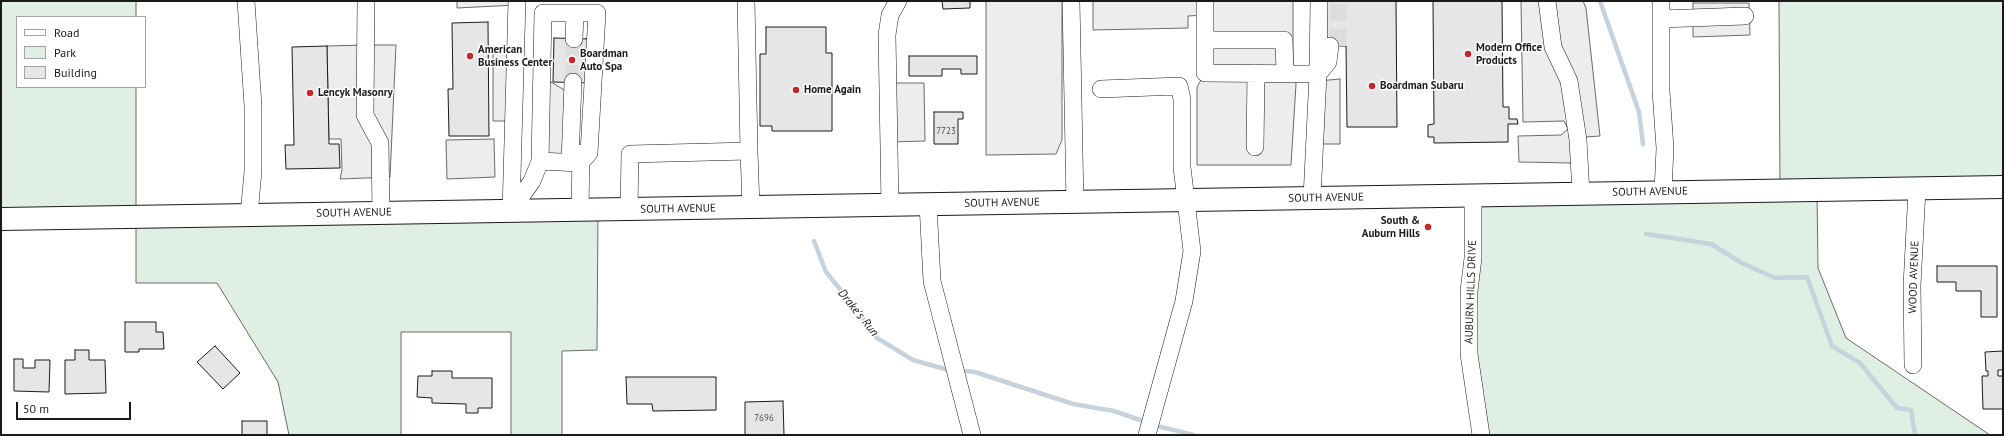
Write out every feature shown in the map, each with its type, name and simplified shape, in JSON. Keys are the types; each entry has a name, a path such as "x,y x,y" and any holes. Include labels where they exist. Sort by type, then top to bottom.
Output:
{"main road":[{"name":"SOUTH AVENUE","path":"1,219 2003,187"}],"street":[{"path":"246,1 253,113 253,171 249,215"},
{"path":"366,1 365,115 380,143 381,213"},
{"path":"511,212 517,1"},
{"path":"746,1 751,208"},
{"path":"890,205 887,35 890,15 898,1"},
{"path":"1071,1 1075,202"},
{"path":"1205,1 1205,73 1285,74 1318,77 1331,71 1337,63 1334,46"},
{"path":"1312,198 1318,77 1319,1"},
{"path":"1547,1 1553,47 1569,81 1578,140 1581,194"},
{"path":"1661,1 1661,91 1665,148 1663,192"},
{"path":"511,212 532,180 540,161 543,13 597,13 588,154 575,163 540,161"},
{"path":"580,13 580,39"},
{"path":"1661,19 1746,16"},
{"path":"1205,40 1284,40 1285,74"},
{"path":"1255,147 1256,73"},
{"path":"578,82 575,163 580,210"},
{"path":"1101,89 1179,86 1182,99 1182,167 1188,200 1192,251 1184,301 1147,435"},
{"path":"629,210 630,154 749,151"},
{"name":"WOOD AVENUE","path":"1913,365 1912,286 1917,189"},
{"name":"AUBURN HILLS DRIVE","path":"1472,195 1473,258 1469,291 1469,354 1481,435"},
{"path":"928,204 932,281 972,435"}],"green space":[{"path":"1,1 136,1 136,16 16,16 16,88 136,88 136,217 1,219"},
{"path":"1779,1 2003,1 2003,187 1817,190 1818,268 1846,338 1990,435 1481,435 1469,354 1473,195 1780,190"},
{"path":"598,210 597,350 562,351 562,435 511,435 511,332 401,332 401,435 289,435 278,382 217,283 136,283 136,217"}],"shaded area":[{"path":"457,1 517,1 517,5 457,8"},
{"path":"986,1 1062,1 1062,140 1056,154 986,155"},
{"path":"1093,1 1293,1 1293,62 1296,84 1291,165 1197,165 1197,87 1205,73 1205,15 1188,16 1188,28 1093,30"},
{"path":"1521,1 1583,1 1586,8 1600,136 1571,138 1571,163 1519,162 1518,136 1561,135 1568,129 1564,121 1523,122"},
{"path":"1693,3 1749,3 1750,35 1693,37"},
{"path":"396,45 390,177 340,179 342,170 341,139 329,139 327,46"},
{"path":"516,48 513,121 493,121 493,49"},
{"path":"541,76 566,91 564,155 540,156"},
{"path":"1340,79 1340,144 1315,144 1318,81"},
{"path":"888,83 924,83 925,141 889,142"},
{"path":"494,139 495,177 447,179 446,140"}],"building":[{"path":"942,1 970,1 970,8 943,9"},
{"name":"Boardman Subaru","path":"1325,1 1396,1 1397,127 1347,127 1346,46 1325,46"},
{"name":"Modern Office Products","path":"1433,1 1502,1 1503,107 1509,107 1509,119 1517,119 1518,124 1508,124 1508,142 1434,143 1434,137 1428,137 1428,125 1434,124"},
{"name":"American Business Center","path":"488,22 489,136 449,136 448,89 453,89 452,23"},
{"name":"Home Again","path":"766,27 826,27 826,53 832,53 832,131 772,131 772,126 760,126 760,54 766,54"},
{"name":"Boardman Auto Spa","path":"554,38 591,39 590,83 553,82"},
{"name":"Lencyk Masonry","path":"327,46 329,144 339,144 340,168 286,169 285,145 294,145 292,47"},
{"path":"909,56 977,56 977,74 961,74 961,69 942,69 942,76 909,76"},
{"path":"934,112 963,112 963,119 958,119 958,144 934,144"},
{"path":"1937,266 1997,266 1997,317 1981,317 1981,291 1956,291 1956,282 1937,282"},
{"path":"125,322 156,322 156,332 163,332 164,349 139,349 139,352 125,352"},
{"path":"215,346 240,373 223,389 197,362"},
{"path":"75,350 89,350 89,360 105,360 106,393 65,394 65,360 75,360"},
{"path":"2003,351 2003,370 1998,370 1998,376 2003,376 2003,409 1983,409 1982,376 1988,376 1988,371 1986,371 1985,352"},
{"path":"14,359 23,359 23,368 35,368 35,360 50,360 49,392 14,391"},
{"path":"432,371 452,371 452,378 492,378 492,408 478,408 478,413 466,413 466,404 432,403 432,398 417,397 418,376 432,376"},
{"path":"626,377 716,377 716,410 653,411 652,404 627,404"},
{"path":"783,401 784,435 745,435 745,402"},
{"path":"242,421 267,421 267,435 242,435"}],"waterway":[{"path":"1600,1 1639,112 1643,144"},
{"path":"1646,234 1711,244 1742,263 1775,278 1807,277 1832,346 1860,363 1897,408 1911,410 1915,435"},
{"name":"Drake's Run","path":"814,241 826,272 857,310 877,338 913,360 948,370"},
{"name":"Drake's Run","path":"965,371 975,372 1073,404 1114,411 1140,420"},
{"name":"Drake's Run","path":"1157,426 1194,435"}],"tunnel":[{"path":"1338,1 1338,46"},
{"path":"573,82 574,39"}],"place":[{"name":"Modern Office Products","path":"1468,54"},
{"name":"American Business Center","path":"470,56"},
{"name":"Boardman Auto Spa","path":"572,60"},
{"name":"Boardman Subaru","path":"1372,86"},
{"name":"Home Again","path":"796,90"},
{"name":"Lencyk Masonry","path":"310,93"},
{"name":"South & Auburn Hills","path":"1428,227"}]}
